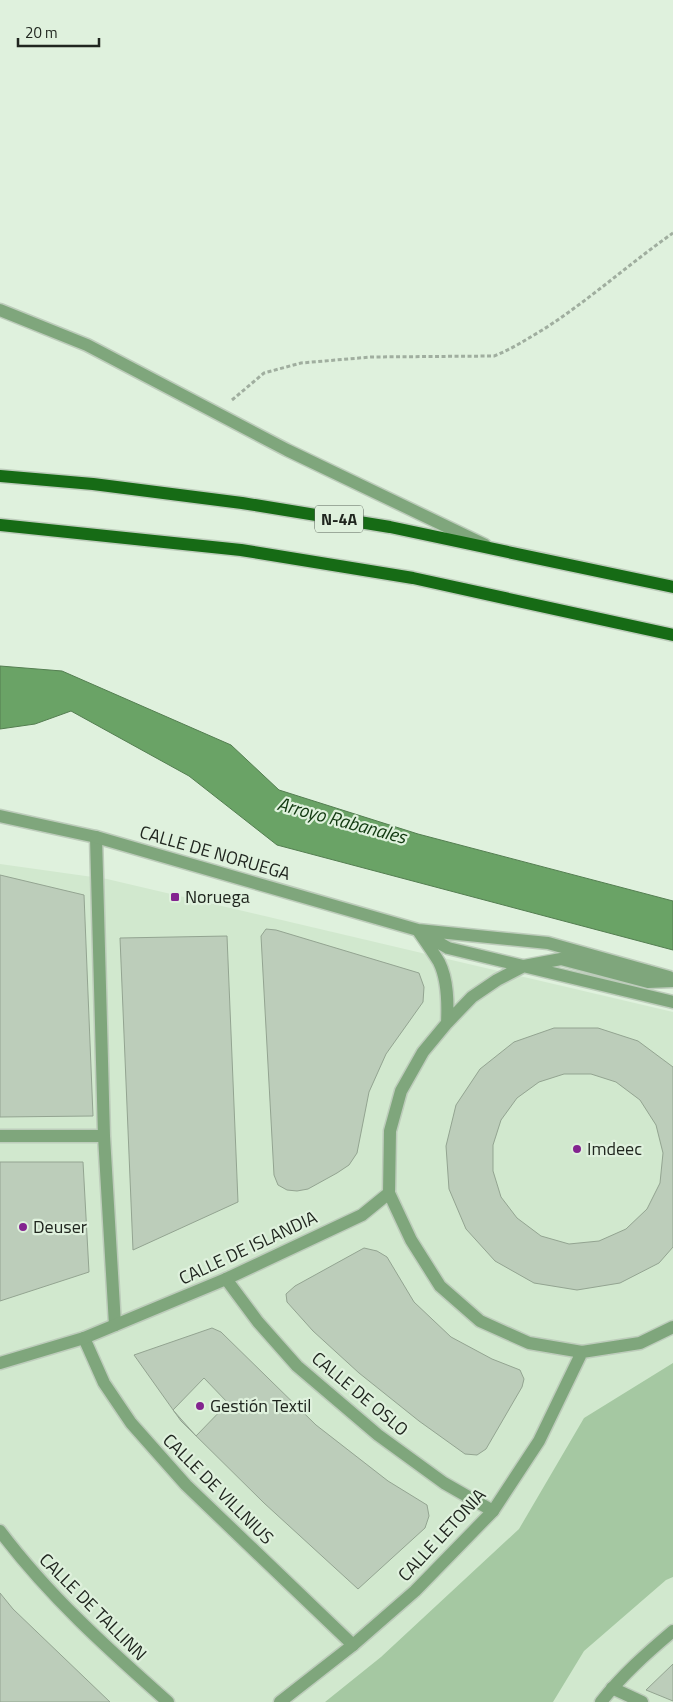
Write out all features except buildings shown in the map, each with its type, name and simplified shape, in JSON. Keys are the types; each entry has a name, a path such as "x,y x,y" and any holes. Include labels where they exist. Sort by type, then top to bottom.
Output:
{"main road":[{"name":"N-4A","path":"0,476 93,484 242,503 390,527 673,587"},
{"path":"0,525 241,550 413,578 673,635"}],"street":[{"path":"0,310 87,345 320,466 496,550"},
{"name":"CALLE DE NORUEGA","path":"0,816 96,837 418,930 548,942 673,980"},
{"path":"96,837 104,1136 115,1325"},
{"path":"418,930 440,963 446,985 448,1003 447,1023"},
{"name":"CALLE DE NORUEGA","path":"418,930 448,948 673,1002"},
{"name":"CALLE DE NORUEGA","path":"524,966 561,959 648,982 673,980"},
{"path":"524,966 497,980 472,997 423,1052 401,1091 390,1131 389,1193 411,1240 440,1286 480,1321 529,1343 582,1352 640,1343 673,1327"},
{"path":"0,1136 104,1136"},
{"name":"CALLE DE ISLANDIA","path":"0,1363 84,1338 226,1279 362,1215 389,1193"},
{"name":"CALLE DE OSLO","path":"226,1279 258,1322 297,1366 378,1435 444,1483 493,1511"},
{"name":"CALLE DE VILLNIUS","path":"84,1338 104,1383 131,1423 186,1485 353,1646"},
{"name":"CALLE LETONIA","path":"280,1702 353,1646 415,1590 493,1511 539,1441 582,1352"},
{"name":"CALLE DE TALLINN","path":"0,1531 22,1560 73,1616 168,1702"},
{"path":"601,1702 612,1688 648,1652 673,1631"},
{"path":"612,1688 642,1702"}],"path":[{"path":"217,413 264,374 301,364 371,357 494,356 511,350 578,307 673,233"}],"shaded area":[{"path":"0,864 107,879 673,1012 673,1702 0,1702"},
{"path":"673,1363 673,1577 666,1580 584,1651 553,1702 325,1702 381,1657 519,1529 584,1418"}],"water":[{"name":"Arroyo Rabanales","path":"0,666 62,671 231,745 279,790 418,834 673,901 673,950 277,845 189,776 71,711 35,724 0,729"}],"place":[{"name":"Noruega","path":"175,897"},
{"name":"Imdeec","path":"577,1149"},
{"name":"Deuser","path":"23,1227"},
{"name":"Gestión Textil","path":"200,1406"}]}
